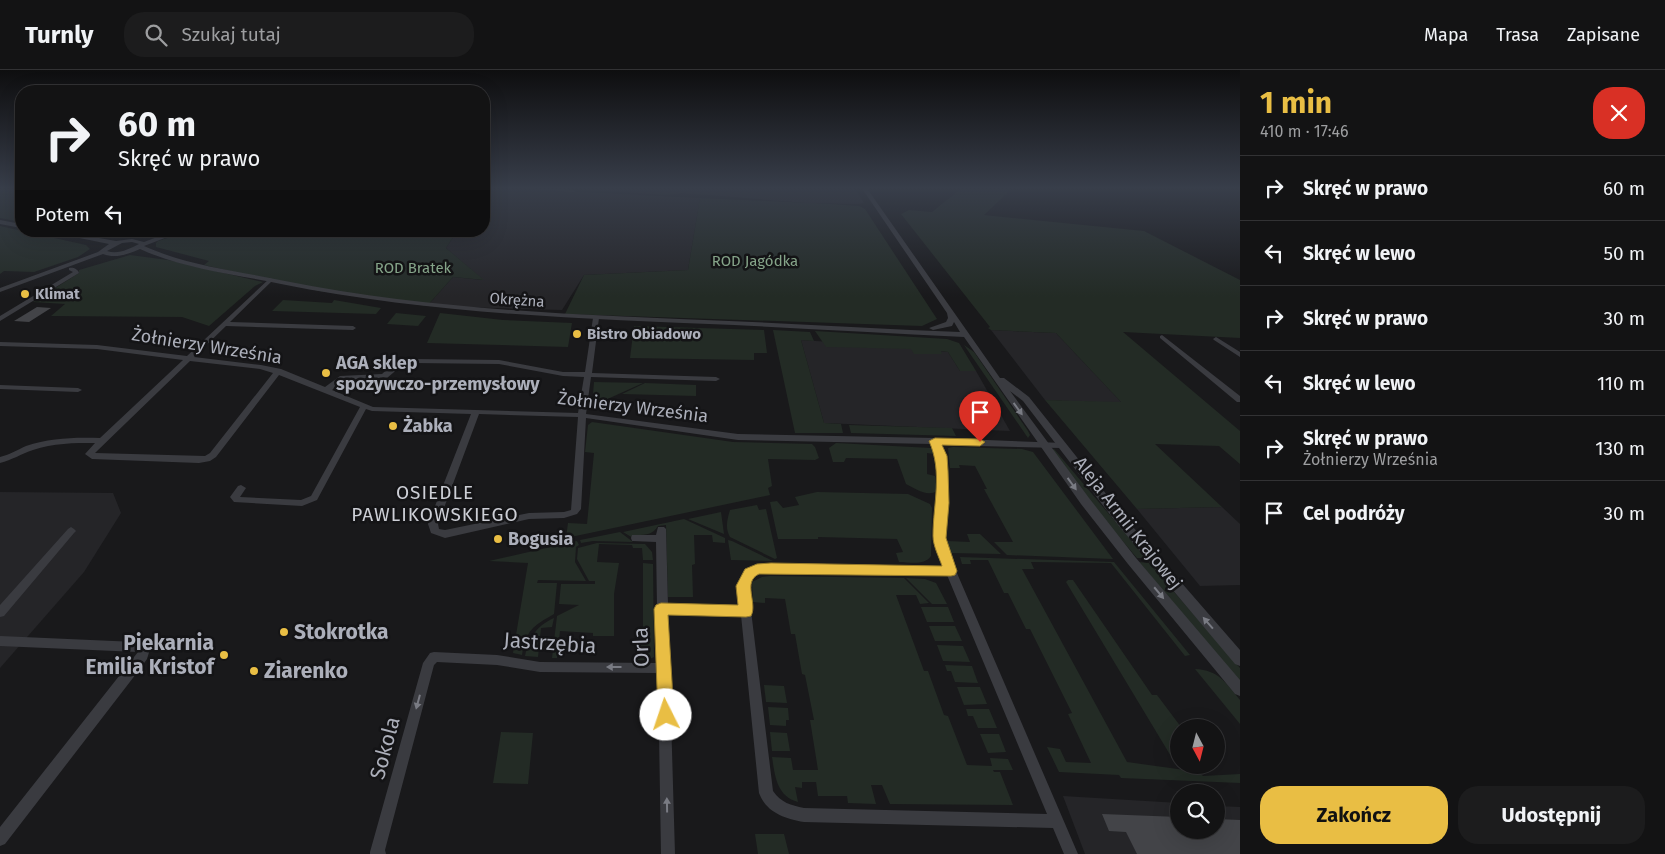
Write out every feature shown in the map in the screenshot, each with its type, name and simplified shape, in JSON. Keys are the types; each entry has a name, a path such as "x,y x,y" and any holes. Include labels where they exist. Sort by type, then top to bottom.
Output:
{"street":[{"name":"Aleja Armii Krajowej","path":"890,224 993,374 1044,444 1132,561 1240,690"},
{"path":"76,237 116,243 146,237"},
{"path":"0,295 112,255 129,252 164,237"},
{"path":"86,239 112,255"},
{"name":"Okrężna","path":"135,240 170,257"},
{"path":"0,290 116,243"},
{"name":"Okrężna","path":"129,252 170,257 319,291 427,306 502,313 596,318 965,332"},
{"path":"0,318 76,273 70,269"},
{"path":"270,280 89,454 92,456 207,459 213,455 278,371"},
{"path":"932,330 949,324 952,318 950,309"},
{"path":"476,411 433,524 434,531 445,534 529,516 564,515 574,512 576,509 582,416 596,318"},
{"path":"225,324 353,328"},
{"path":"932,330 961,340 979,353"},
{"path":"1162,337 1240,400"},
{"path":"1216,339 1240,355"},
{"name":"Żołnierzy Września","path":"0,344 97,347 261,367 278,371 372,409 558,414 738,437 1062,444"},
{"path":"326,390 343,378 384,376 396,365 414,361 499,362 556,373 716,379"},
{"name":"Aleja Armii Krajowej","path":"993,374 1026,398 1140,544 1240,660"},
{"path":"0,387 78,390"},
{"path":"241,488 235,497 236,500 302,503 314,498 364,406"},
{"path":"0,460 15,456 36,446 77,440 101,441"},
{"path":"935,441 941,456 942,471 943,503 939,538 951,571 1071,854"},
{"path":"0,613 71,530"},
{"name":"Orla","path":"636,538 661,534 662,668 666,715 668,854"},
{"path":"951,571 771,568 757,569 750,572 743,586 766,792 770,800 779,809 804,815 1058,821"},
{"path":"661,609 746,612"},
{"path":"0,641 136,647 144,649 143,655 138,662 0,839"},
{"name":"Jastrzębia","path":"434,657 497,660 540,667 662,668"},
{"name":"Sokola","path":"378,853 429,663 434,657"}],"shaded area":[{"path":"490,224 696,224 688,270 584,275 562,310 427,306 453,277 483,280 446,248 453,237 490,237"},
{"path":"991,330 1056,333 1122,403 1045,400"},
{"path":"801,340 906,347 948,352 960,371 976,371 1010,431 824,423"},
{"path":"0,492 113,493 121,513 84,572 0,668"},
{"path":"1222,507 1240,524 1240,585 1200,586 1137,509"},
{"path":"1063,796 1170,802 1170,839 1225,839 1225,806 1240,807 1240,854 1085,854"}],"green space":[{"name":"ROD Jagódka","path":"696,224 875,224 937,319 922,326 565,314 584,275 688,270"},
{"path":"909,224 1070,224 1144,231 1240,280 1240,338 1123,332 1240,431 1240,464 1219,446 1155,444 1222,507 1137,509 1045,400 1121,402 1056,333 991,330 988,328 990,327"},
{"path":"0,226 15,229 15,237 50,237 86,245 90,249 78,257 34,272 4,271 0,274"},
{"name":"ROD Bratek","path":"170,237 453,237 446,248 484,280 453,277 427,306 319,291 204,265 209,261 156,247 158,241"},
{"path":"130,255 168,260 263,282 255,286 209,326 182,317 51,316 65,304 33,302 79,273 79,270"},
{"path":"283,300 332,303 334,300 381,308 376,314 272,311"},
{"path":"396,313 426,316 418,326 387,324"},
{"path":"440,313 503,320 572,323 568,347 427,343"},
{"path":"634,326 764,330 767,353 754,353 754,360 630,358"},
{"path":"773,330 810,332 814,341 801,340 824,423 841,424 843,433 795,433"},
{"path":"815,331 947,339 959,343 976,371 960,371 948,352 941,351 942,354 914,354 911,349 826,347"},
{"path":"964,345 974,352 1028,431 1030,435 1028,438"},
{"path":"594,382 643,383 592,406"},
{"path":"645,383 696,385 696,396 622,394"},
{"path":"592,422 733,442 812,444 819,458 815,460 768,459 772,486 768,488 770,495 566,538 568,523 587,524 594,453 585,452 588,425"},
{"path":"849,425 952,428 956,436 851,433"},
{"path":"836,443 931,448 934,454 927,453 927,474 935,476 937,491 925,493 906,484 897,459 846,458 844,462 833,462 829,448"},
{"path":"948,448 1022,449 1033,452 1113,559 1007,555 994,542 1013,542 984,489 987,489 975,466 959,465 960,468 950,468"},
{"path":"1054,449 1146,558 1137,558 1098,512 1052,450"},
{"path":"817,492 908,494 930,504 932,508 931,556 921,562 899,562 896,553 903,552 897,539 818,537 818,539 778,539 770,502 777,501 783,508 799,505 795,497"},
{"path":"757,505 759,510 766,509 777,558 775,559 730,537 728,534 727,524 730,510"},
{"path":"721,512 724,534 688,519"},
{"path":"684,519 725,538 725,543 713,542 712,535 694,535 695,564 692,565 693,597 668,597 666,525 658,526 653,532 647,534 633,535 633,538 623,532"},
{"path":"620,532 633,542 593,541 581,543 580,540"},
{"path":"967,534 980,534 1001,554 951,553 947,541 970,542"},
{"path":"728,540 732,541 773,561 731,560"},
{"path":"577,541 579,545 576,547 575,562 586,581 538,580 537,583 557,583 554,614 541,622 528,634 522,655 513,653 528,563 489,561"},
{"path":"597,543 645,544 652,552 653,560 643,560 642,548 633,548 632,545 599,544 597,562 619,563 614,594 614,636 593,636 593,633 560,631 557,658 552,658 557,616 579,605 559,604 561,584 595,584 595,581 589,581 577,559 578,548"},
{"path":"960,557 1114,562 1190,655 1185,656 1111,563 1031,562 1034,569 1022,569 1127,762 1170,768 1170,774 1201,774 1203,776 1240,774 1240,783 1121,778 1119,775 1059,772 1047,747 1060,749 1066,762 1091,763 1068,714 1072,713 1030,629 1026,629 1008,593 1004,593 988,560 970,560 971,564 962,564"},
{"path":"1139,562 1149,563 1240,668 1240,682"},
{"path":"643,563 653,564 654,657 648,660 637,660 637,647 641,647 641,629 643,629"},
{"path":"762,577 904,578 929,603 920,604 916,595 896,595 924,671 928,671 944,715 948,716 967,765 992,766 990,758 1008,759 1013,770 993,770 994,772 1000,772 1013,805 890,804 882,785 871,785 876,804 848,803 847,796 818,796 816,782 802,782 802,788 795,787 798,802 785,795 778,784 772,757 791,758 793,770 818,770 810,720 814,720 805,675 802,674 795,634 791,634 785,599 765,598 765,603 753,602 752,582"},
{"path":"906,578 925,579 936,583 947,604 932,604"},
{"path":"1073,580 1152,695 1157,695 1175,719 1170,719 1170,755 1066,582"},
{"path":"921,607 948,607 954,622 927,622"},
{"path":"554,618 552,627 541,628 538,657 525,656 534,633 542,625"},
{"path":"929,626 955,626 962,641 935,641"},
{"path":"937,645 963,646 970,662 943,661"},
{"path":"945,665 972,666 978,683 955,682 951,671 947,671"},
{"path":"1195,669 1210,672 1221,678 1240,700 1240,724"},
{"path":"764,685 784,686 787,703 766,702"},
{"path":"957,687 980,687 987,704 964,705"},
{"path":"768,707 788,708 789,720 786,720 786,726 770,725"},
{"path":"966,709 989,709 997,728 978,728 973,716 968,716"},
{"path":"501,732 533,733 528,784 493,783"},
{"path":"770,732 787,733 790,751 772,751"},
{"path":"980,734 999,734 1006,752 988,753"},
{"path":"755,834 784,834 789,854 758,854"}],"building":[{"path":"37,307 51,308 29,322 14,321"},
{"path":"1102,814 1170,817 1170,839 1225,839 1225,819 1240,820 1240,854 1137,854 1126,832 1109,831"}],"place":[{"name":"Klimat","path":"25,294"},
{"name":"Bistro Obiadowo","path":"577,334"},
{"name":"AGA sklep spożywczo-przemysłowy","path":"326,373"},
{"name":"Żabka","path":"393,426"},
{"name":"Bogusia","path":"498,539"},
{"name":"Stokrotka","path":"284,632"},
{"name":"Piekarnia Emilia Kristof","path":"224,655"},
{"name":"Ziarenko","path":"254,671"}],"district":[{"name":"OSIEDLE PAWLIKOWSKIEGO","path":"435,503"}],"route":[{"path":"666,715 662,668 661,609 746,612 743,586 750,572 757,569 951,571 939,538 943,503 942,471 941,456 935,441 980,442"}]}
